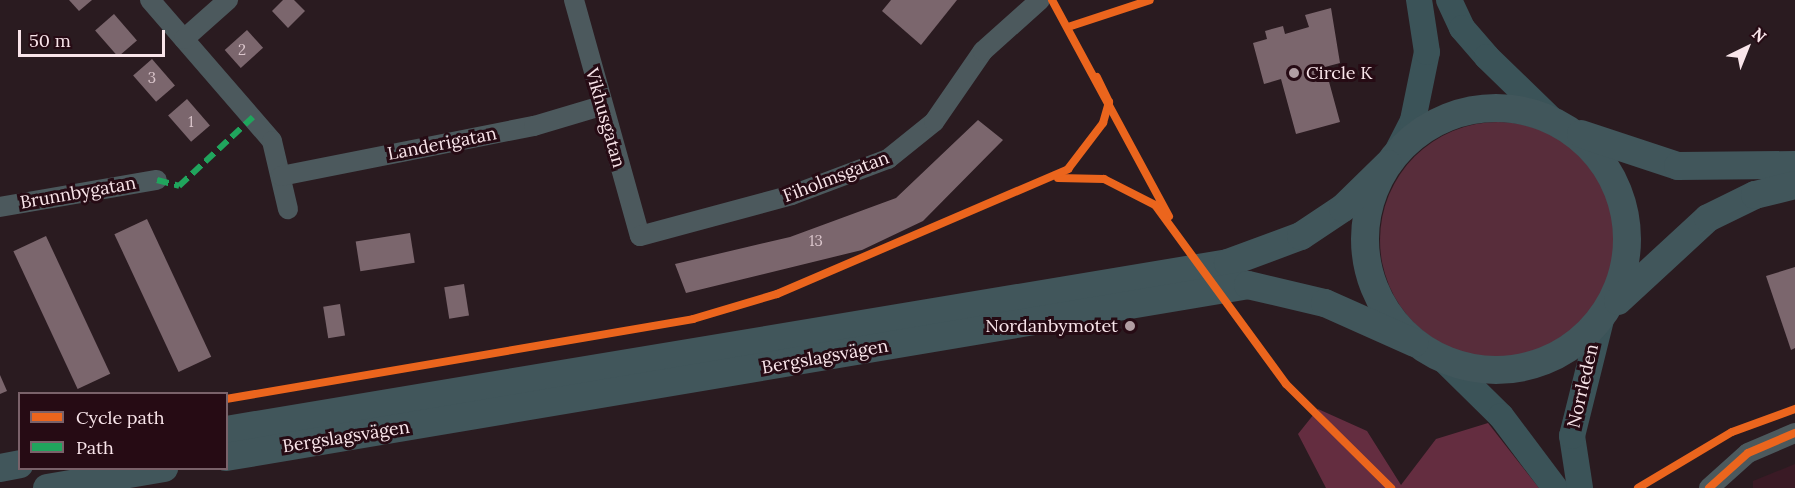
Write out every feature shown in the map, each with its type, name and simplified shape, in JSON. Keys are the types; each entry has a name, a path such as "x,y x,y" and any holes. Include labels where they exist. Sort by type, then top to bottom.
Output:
{"highway":[{"name":"Bergslagsvägen","path":"228,430 1228,263 1301,236 1343,208 1421,131 1463,113 1520,110 1559,124"},
{"path":"1559,124 1668,165 1795,165"},
{"path":"1559,124 1606,167 1626,220 1623,276 1604,315"},
{"path":"1392,159 1370,204 1366,259 1392,320 1415,343 1445,361 1479,370 1535,364 1576,344 1708,218 1755,195 1795,185"},
{"name":"Bergslagsvägen","path":"228,457 1248,285 1325,303 1415,343"},
{"path":"0,468 18,464"},
{"path":"47,488 152,470"}],"main road":[{"path":"1392,159 1413,120 1427,52 1419,0"},
{"path":"1449,0 1480,50 1559,124"},
{"name":"Norrleden","path":"1580,488 1572,436 1604,315"},
{"path":"1445,361 1501,416 1555,488"}],"street":[{"path":"150,0 264,130 281,176 288,209"},
{"path":"184,39 228,0"},
{"name":"Vikhusgatan","path":"574,0 601,106 640,236"},
{"name":"Fiholmsgatan","path":"640,236 792,195 888,159 934,122 983,51 1040,0"},
{"name":"Landerigatan","path":"281,176 534,126 601,106"},
{"name":"Brunnbygatan","path":"0,207 157,180"},
{"path":"1710,488 1748,453 1795,433"}],"shaded area":[{"path":"1486,122 1510,122 1532,127 1554,136 1573,149 1589,165 1602,184 1611,206 1616,240 1614,263 1602,296 1589,315 1573,331 1554,344 1532,353 1510,358 1486,358 1464,353 1442,344 1423,331 1407,315 1394,296 1385,274 1380,252 1380,228 1385,206 1394,184 1407,165 1423,149 1442,136 1464,127"},
{"path":"1318,409 1367,431 1401,485 1436,439 1488,423 1539,488 1326,488 1298,434"},
{"path":"1795,464 1795,488 1753,488 1753,481"}],"building":[{"path":"69,0 92,0 79,11"},
{"path":"283,0 294,0 305,11 288,28 272,11"},
{"path":"891,0 957,0 921,45 882,11"},
{"name":"Circle K","path":"1331,8 1340,63 1325,67 1340,122 1296,134 1281,79 1264,84 1253,43 1267,39 1265,31 1283,26 1285,34 1309,27 1305,15"},
{"path":"114,14 137,40 118,57 95,30"},
{"path":"247,30 263,48 241,68 225,50"},
{"path":"152,59 175,85 156,102 133,75"},
{"path":"187,99 210,125 191,142 168,115"},
{"path":"978,120 1003,140 923,221 862,250 686,293 675,264 790,237 896,198"},
{"path":"147,219 211,357 179,372 114,234"},
{"path":"410,233 415,263 360,271 356,242"},
{"path":"46,236 110,374 78,389 13,251"},
{"path":"1795,267 1795,348 1791,350 1766,276"},
{"path":"464,284 469,316 449,319 444,287"},
{"path":"340,304 345,336 328,338 323,307"},
{"path":"0,375 7,391 0,394"}],"marked path":[{"path":"157,180 179,186 253,117"}],"cycle path":[{"path":"1052,0 1169,216"},
{"path":"1068,27 1150,0"},
{"path":"228,399 693,319 777,294 1068,169 1103,123 1109,102 1097,77"},
{"path":"1058,178 1104,179 1155,205 1286,384 1391,488"},
{"path":"1638,488 1732,432 1795,409"},
{"path":"1709,488 1748,453 1795,433"}],"place":[{"name":"Circle K","path":"1294,73"},
{"name":"Nordanbymotet","path":"1130,326"}]}
